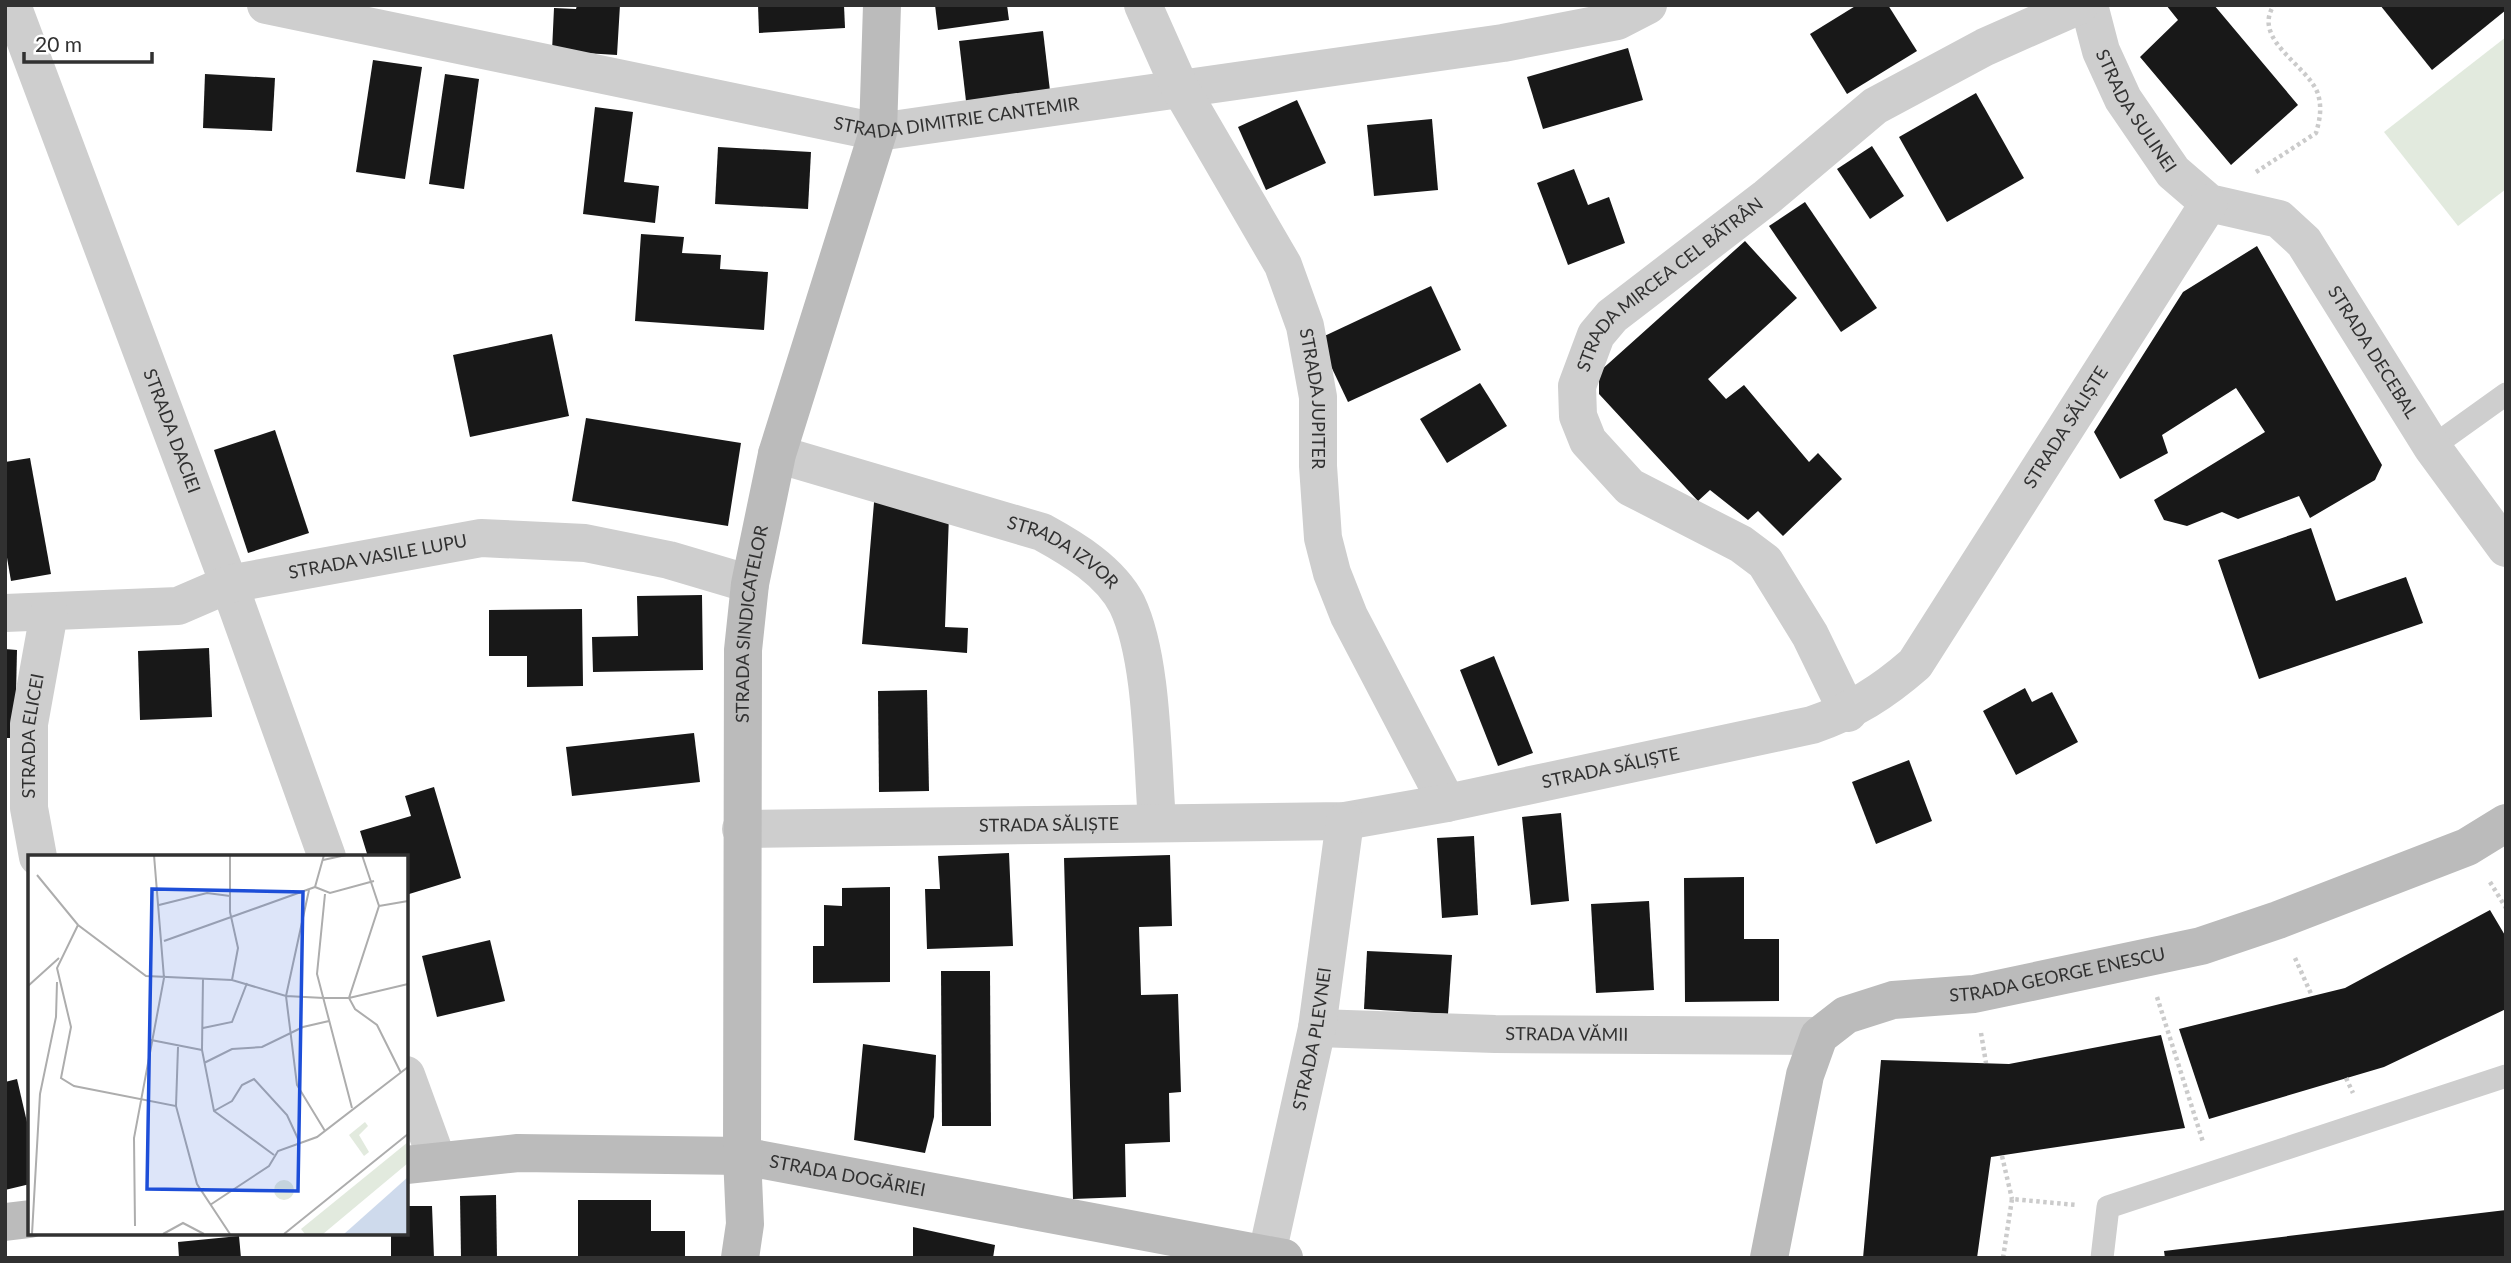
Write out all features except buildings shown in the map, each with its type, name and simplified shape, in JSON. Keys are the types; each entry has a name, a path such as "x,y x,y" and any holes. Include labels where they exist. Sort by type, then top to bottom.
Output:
{"street":[{"name":"STRADA DACIEI","path":"12,5 229,584 326,855"},
{"name":"STRADA DIMITRIE CANTEMIR","path":"266,5 878,132 1503,43 1617,21 1648,5"},
{"name":"STRADA SINDICATELOR","path":"740,1258 745,1224 742,1156 743,650 750,584 776,454 878,132 882,5"},
{"name":"STRADA JUPITER","path":"1143,5 1180,88 1283,265 1306,326 1318,397 1321,514 1332,573 1349,616 1447,803"},
{"name":"STRADA MIRCEA CEL BĂTRÂN","path":"1848,713 1810,635 1765,562 1741,544 1630,486 1588,442 1578,416 1577,386 1596,335 1612,316 1767,197 1875,106 1985,47 2080,5"},
{"name":"STRADA SULINEI","path":"2090,5 2101,51 2123,99 2174,172 2209,202"},
{"name":"STRADA SĂLIȘTE","path":"741,829 1157,821 1345,821 1447,803 1812,725 1848,713 1885,691 1915,664 2209,202"},
{"name":"STRADA DECEBAL","path":"2209,202 2279,219 2304,242 2432,447 2506,548"},
{"name":"STRADA IZVOR","path":"776,454 1042,532 1077,551 1103,575 1126,602 1142,645 1157,821"},
{"name":"STRADA VASILE LUPU","path":"5,613 178,606 229,584 481,538 585,543 669,560 750,584"},
{"name":"STRADA ELICEI","path":"38,855 29,808 29,724 49,613"},
{"name":"STRADA PLEVNEI","path":"1275,1256 1317,1028 1345,821"},
{"name":"STRADA GEORGE ENESCU","path":"1819,1037 1846,1015 1893,1000 1974,994 2145,960 2201,946 2468,847 2506,823"},
{"name":"STRADA VĂMII","path":"1317,1028 1495,1034 1819,1037"},
{"path":"1769,1258 1805,1075 1819,1037"},
{"path":"408,1087 421,1163"},
{"name":"STRADA DOGĂRIEI","path":"421,1163 518,1153 742,1156 1275,1256"},
{"path":"5,1222 28,1219"}],"lane":[{"path":"2432,447 2506,394"},
{"path":"2102,1258 2108,1207 2506,1076"}],"path":[{"path":"2209,202 2316,133 2321,114 2317,92 2270,34 2269,13 2274,5"},
{"path":"2145,960 2213,1173"},
{"path":"2002,1156 2012,1199 2003,1258"},
{"path":"2012,1199 2108,1207"}],"shaded area":[{"path":"2506,37 2506,189 2458,226 2384,132"}]}
